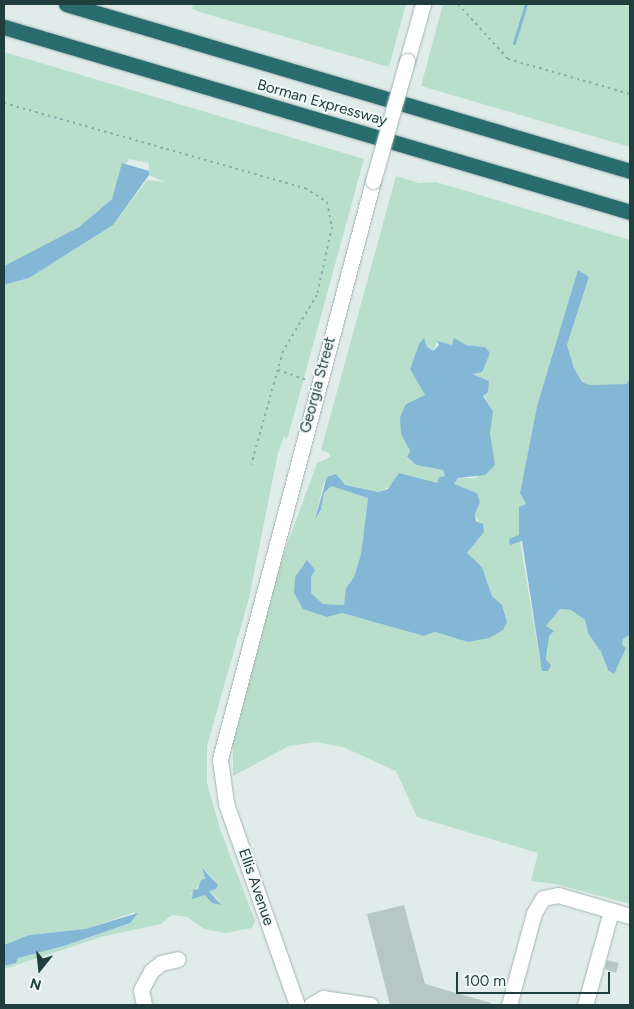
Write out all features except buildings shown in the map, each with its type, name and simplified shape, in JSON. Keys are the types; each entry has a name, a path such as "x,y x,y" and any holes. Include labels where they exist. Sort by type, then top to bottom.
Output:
{"highway":[{"name":"Borman Expressway","path":"66,4 630,171"},
{"name":"Borman Expressway","path":"4,27 630,212"}],"street":[{"name":"Georgia Street","path":"219,767 226,728 373,181 423,4"},
{"name":"Ellis Avenue","path":"219,767 226,803 297,1005"},
{"path":"509,1005 534,913 543,898 558,896 630,916"},
{"path":"585,1005 611,911"},
{"path":"144,1005 141,990 151,971 161,963 178,959"},
{"path":"311,1005 323,998 370,1005"}],"path":[{"path":"322,4 351,4"},
{"path":"458,4 508,59 630,94"},
{"path":"4,103 305,188 323,198 332,219 319,289 312,309 286,345 251,465"},
{"path":"278,369 318,384"}],"green space":[{"path":"193,4 406,4 389,67 203,13 192,9"},
{"path":"443,4 630,4 630,147 421,86"},
{"path":"4,52 364,159 287,440 284,436 278,453 249,598 207,746 207,783 220,829 255,921 252,928 225,933 204,929 187,917 172,915 161,924 101,937 4,969 4,966 16,963 18,958 64,946 130,923 135,912 85,929 29,935 4,945 4,285 29,278 113,225 147,180 165,182 149,175 149,163 129,159 126,164 123,163 112,199 79,227 4,266","holes":["202,869 215,880 216,889 209,891 221,902 205,895 190,894 205,880"]},
{"path":"396,176 419,183 436,182 630,240 630,377 627,384 589,385 582,382 574,368 567,345 589,278 579,270 537,406 520,493 526,504 519,507 519,535 540,660 546,660 548,650 546,626 560,609 571,610 585,620 588,633 601,652 608,670 623,639 630,635 630,904 556,884 531,881 538,853 417,817 396,771 343,747 315,742 289,746 233,776 233,745 230,745 277,572 317,463 330,457 329,453 321,450","holes":["454,339 466,345 485,347 471,374 493,411 489,433 495,465 475,478 458,478 454,484 477,493 480,502 475,514 484,532 467,553 482,567 492,596 502,605 468,642 435,632 424,636 342,613 327,617 295,577 315,570 311,577 311,593 323,604 344,605 346,588 354,577 361,554 368,498 331,485 324,493 321,511 315,518 324,483 378,492 409,478 437,483 439,478 445,476 443,470 416,465 407,458 410,451 401,434 406,404 425,395 410,369 419,344 433,351 437,342 452,345"]}],"water":[{"path":"122,163 149,171 149,175 113,225 29,278 4,285 4,266 79,227 112,199"},
{"path":"578,270 589,277 567,345 574,368 582,382 589,385 627,384 630,377 630,635 623,639 622,645 626,648 614,674 608,670 601,652 588,633 585,620 571,610 560,609 546,626 554,631 549,636 546,660 551,665 548,671 542,671 522,541 510,545 509,539 519,535 519,507 526,504 520,493 537,406"},
{"path":"424,338 427,347 433,351 439,345 437,341 452,345 454,338 466,345 485,347 490,353 482,372 472,374 489,381 488,392 483,396 493,411 490,433 495,465 485,475 458,478 454,484 477,493 480,502 475,514 476,521 483,524 484,532 467,553 482,567 492,596 502,605 507,622 503,630 489,638 468,642 435,632 424,636 342,613 327,617 303,609 294,593 295,577 307,560 315,570 311,577 311,593 323,604 344,605 346,588 354,577 361,554 368,498 331,486 324,493 321,510 315,519 327,477 336,474 345,485 378,492 388,489 399,473 437,483 439,477 445,476 443,470 416,465 407,457 410,451 401,434 400,417 406,404 425,395 410,369 419,344"},
{"path":"202,868 218,885 216,889 209,891 221,905 212,903 205,895 192,899 193,890 198,889 201,880 205,879"},
{"path":"138,913 130,923 64,946 18,958 16,963 4,966 4,945 29,935 85,929"}],"waterway":[{"path":"514,43 526,4"}]}
